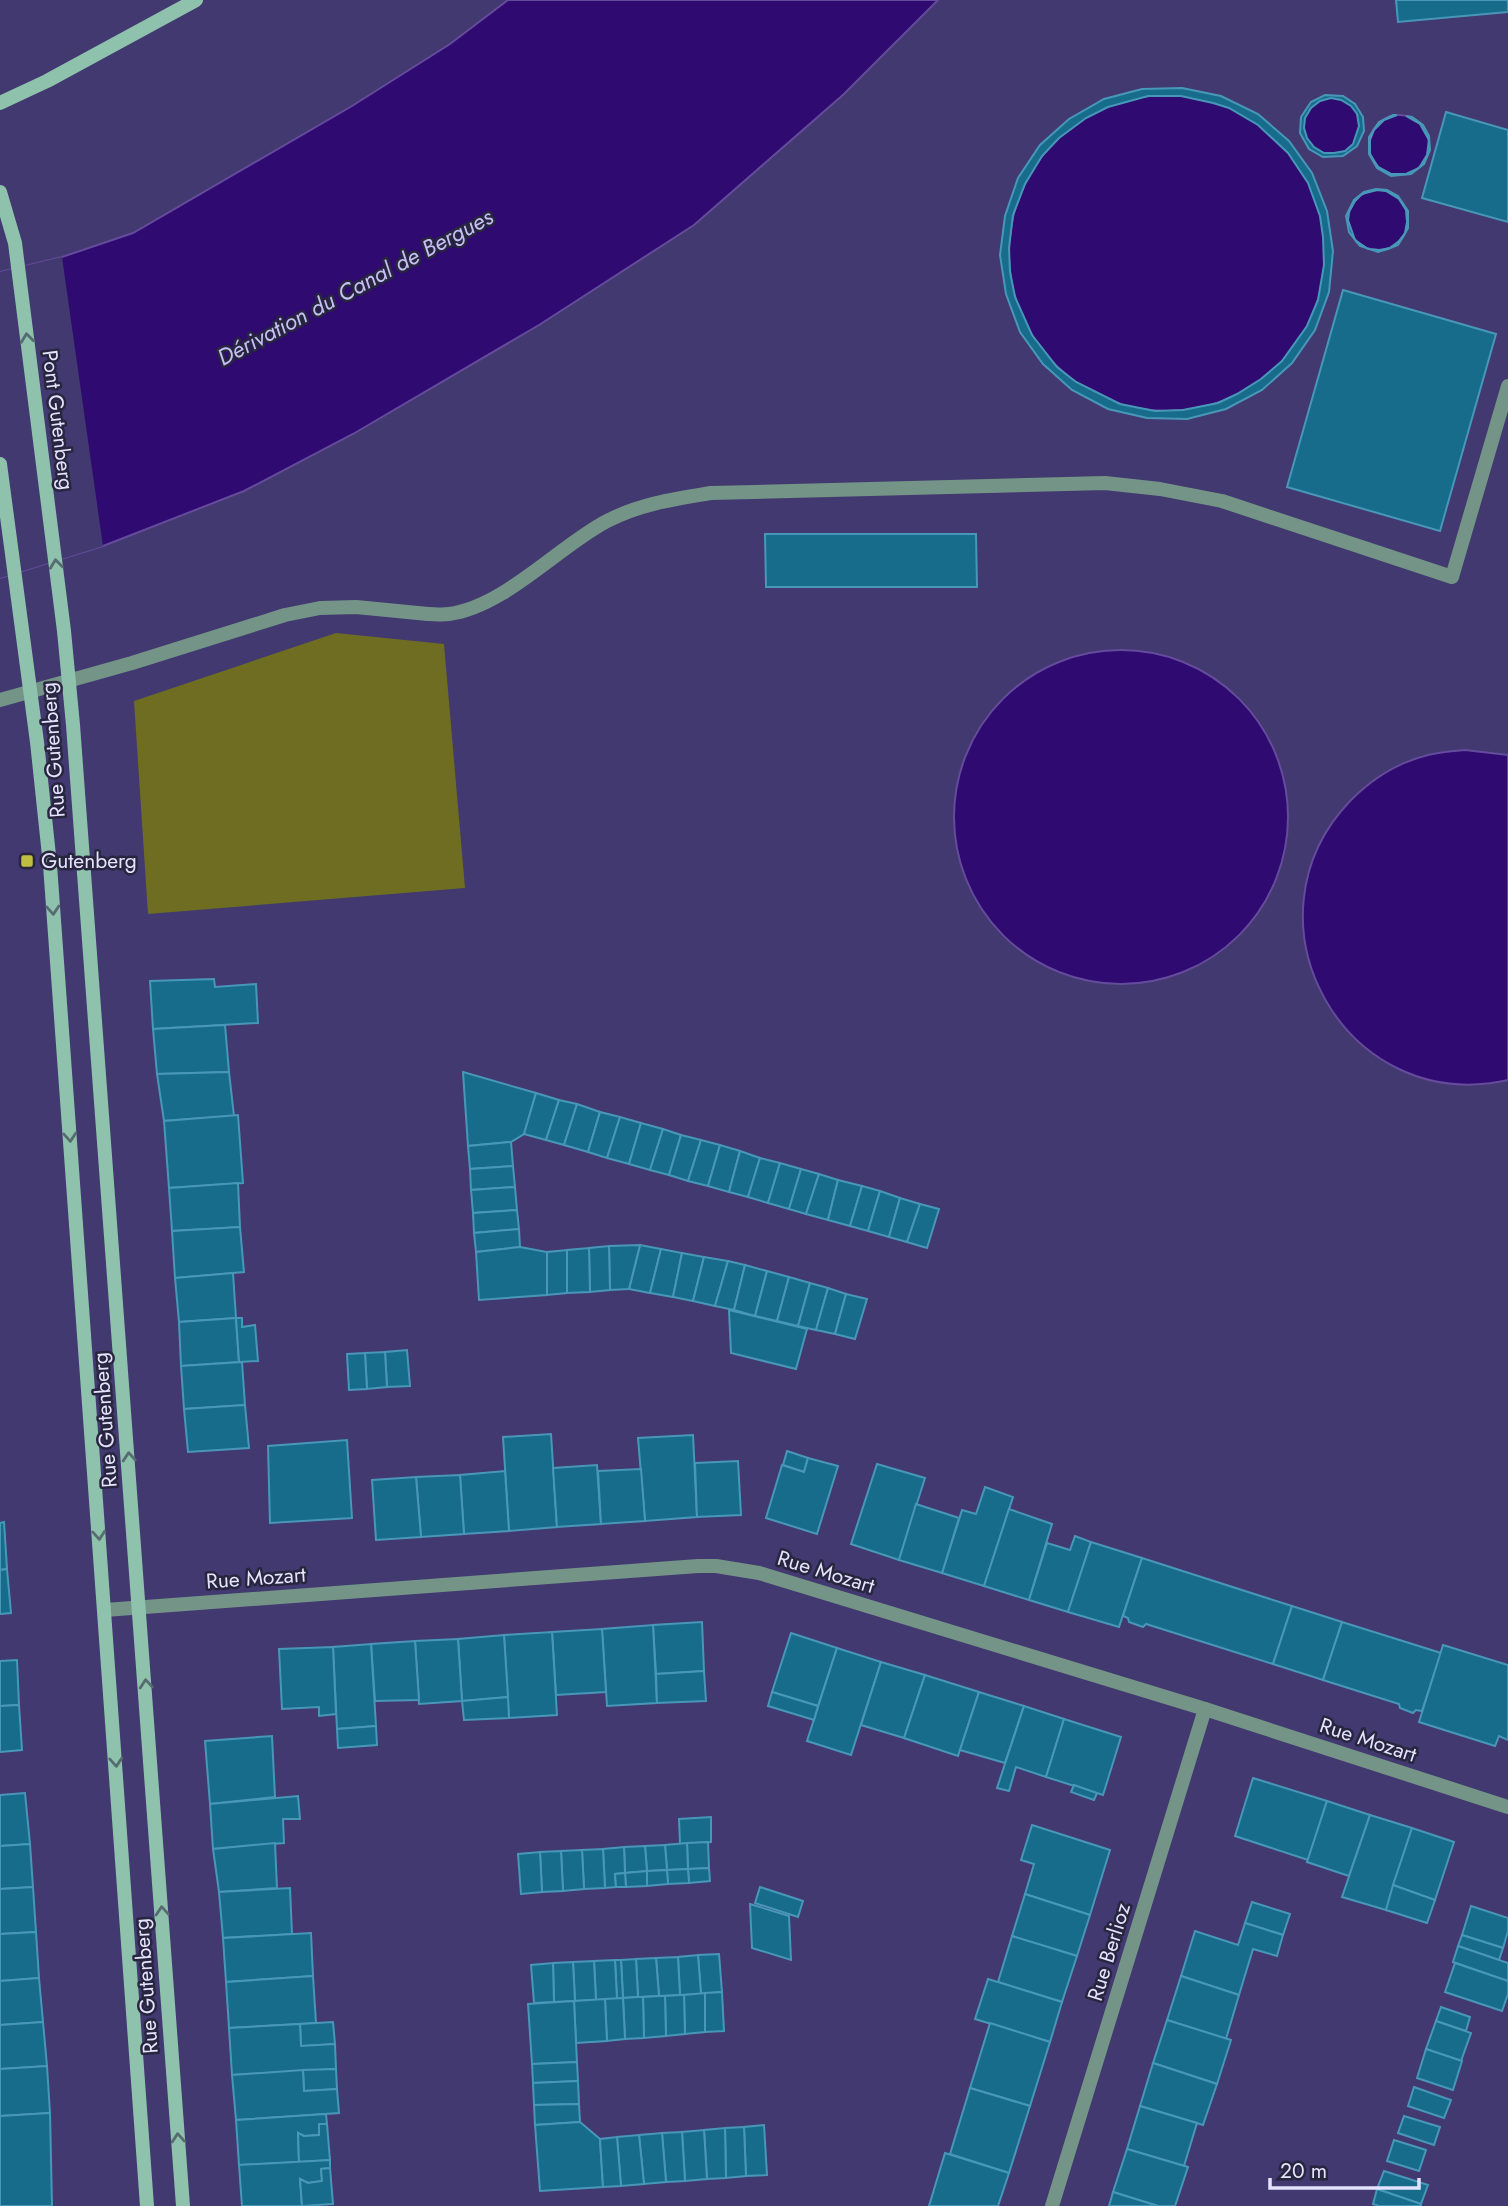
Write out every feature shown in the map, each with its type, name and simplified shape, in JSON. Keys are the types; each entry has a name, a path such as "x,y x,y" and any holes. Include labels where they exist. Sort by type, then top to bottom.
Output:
{"street":[{"path":"0,103 47,81 196,0"},
{"name":"Pont Gutenberg","path":"0,192 8,214 17,257 64,631"},
{"path":"0,700 285,615 320,608 356,607 449,614 490,599 605,522 637,508 666,500 711,494 1105,483 1160,489 1222,501 1452,577 1508,386"},
{"name":"Rue Gutenberg","path":"0,464 50,865 147,2206"},
{"name":"Rue Gutenberg","path":"64,631 140,1608 183,2206"},
{"name":"Rue Mozart","path":"105,1610 716,1566 759,1573 1205,1709 1508,1807"},
{"name":"Rue Berlioz","path":"1052,2206 1205,1709"}],"shaded area":[{"path":"336,633 444,644 465,888 148,914 134,701"}],"water":[{"name":"Dérivation du Canal de Bergues","path":"508,0 938,0 844,94 694,225 539,325 353,434 244,491 103,546 0,578 0,272 62,257 133,233 352,106 450,44"},
{"path":"1167,95 1198,98 1227,107 1255,122 1289,153 1313,193 1322,222 1325,253 1322,284 1313,313 1298,341 1267,375 1227,399 1198,408 1167,411 1136,408 1107,399 1079,384 1045,353 1021,313 1012,284 1009,253 1012,222 1021,193 1036,165 1067,131 1107,107 1136,98"},
{"path":"1332,97 1343,99 1356,110 1361,126 1359,137 1348,150 1332,155 1321,153 1308,142 1303,126 1305,115 1316,102"},
{"path":"1399,115 1416,120 1424,128 1429,145 1424,162 1416,170 1399,175 1382,170 1374,162 1369,145 1374,128 1382,120"},
{"path":"1378,190 1395,195 1403,203 1408,220 1403,237 1395,245 1378,250 1361,245 1353,237 1348,220 1353,203 1361,195"},
{"path":"1121,650 1154,653 1185,663 1214,678 1239,699 1260,724 1275,753 1285,784 1288,817 1285,850 1275,881 1260,910 1239,935 1214,956 1185,971 1154,981 1121,984 1088,981 1057,971 1028,956 1003,935 982,910 967,881 957,850 954,817 957,784 967,753 982,724 1003,699 1028,678 1057,663 1088,653"},
{"path":"1465,750 1508,755 1508,1080 1450,1084 1398,1069 1356,1039 1325,999 1307,951 1304,900 1318,848 1359,792 1386,772 1417,758"}],"pier":[{"path":"62,257 103,546 0,578 0,272"}],"building":[{"path":"1396,0 1508,0 1508,12 1398,22"},
{"path":"1182,88 1221,96 1258,114 1289,141 1312,173 1327,211 1333,251 1329,292 1315,330 1292,363 1262,390 1226,409 1187,419 1147,418 1108,409 1072,390 1043,364 1020,332 1006,294 1000,255 1005,216 1018,178 1040,145 1069,119 1104,99 1142,89","holes":["1148,96 1181,96 1229,108 1258,125 1288,153 1308,183 1320,216 1324,265 1318,300 1307,326 1282,361 1261,379 1218,403 1183,410 1155,411 1120,404 1076,382 1057,367 1032,335 1015,297 1009,248 1013,215 1025,184 1042,156 1059,138 1086,118 1108,107"]},
{"path":"1325,95 1343,96 1355,104 1363,117 1364,131 1357,146 1343,156 1323,157 1309,149 1300,133 1301,117 1311,102","holes":["1331,98 1341,100 1357,114 1359,126 1353,144 1345,151 1324,153 1314,147 1307,138 1305,118 1311,108 1320,101"]},
{"path":"1446,112 1508,130 1508,222 1422,198"},
{"path":"1393,115 1397,115 1384,120 1374,130 1370,140 1370,154 1378,167 1391,174 1406,174 1418,168 1411,174 1391,176 1377,168 1369,154 1369,137 1379,122"},
{"path":"1406,116 1423,125 1429,136 1430,150 1424,164 1419,168 1427,155 1429,140 1420,124"},
{"path":"1376,189 1387,190 1398,196 1408,211 1408,228 1398,245 1388,249 1378,252 1369,249 1390,248 1405,233 1406,210 1399,199 1386,191 1377,190 1362,194 1355,201 1348,220 1355,240 1349,232 1346,216 1354,200 1364,192"},
{"path":"1343,290 1496,334 1440,531 1287,487"},
{"path":"765,534 976,534 977,587 766,587"},
{"path":"214,979 215,987 256,984 258,1023 153,1029 150,981"},
{"path":"225,1025 229,1072 157,1074 153,1029"},
{"path":"229,1072 234,1116 164,1121 157,1074"},
{"path":"463,1072 536,1093 524,1134 511,1142 468,1146"},
{"path":"536,1093 559,1100 546,1140 524,1134"},
{"path":"559,1100 577,1104 564,1145 546,1140"},
{"path":"577,1104 600,1112 588,1152 564,1145"},
{"path":"600,1112 620,1117 607,1158 588,1152"},
{"path":"238,1115 243,1183 169,1188 164,1121"},
{"path":"620,1117 641,1123 629,1164 607,1158"},
{"path":"641,1123 663,1129 650,1170 629,1164"},
{"path":"663,1129 681,1135 669,1175 650,1170"},
{"path":"681,1135 701,1140 688,1181 669,1175"},
{"path":"701,1140 720,1145 708,1186 688,1181"},
{"path":"511,1142 513,1166 470,1169 468,1146"},
{"path":"720,1145 740,1151 729,1192 708,1186"},
{"path":"740,1151 760,1158 748,1197 729,1192"},
{"path":"760,1158 780,1163 768,1203 748,1197"},
{"path":"780,1163 801,1169 789,1209 768,1203"},
{"path":"513,1166 515,1187 471,1190 470,1169"},
{"path":"801,1169 819,1174 806,1214 789,1209"},
{"path":"819,1174 838,1180 828,1220 806,1214"},
{"path":"838,1180 862,1186 850,1226 828,1220"},
{"path":"238,1183 240,1227 172,1231 169,1188"},
{"path":"862,1186 880,1191 868,1231 850,1226"},
{"path":"515,1187 517,1210 473,1213 471,1190"},
{"path":"880,1191 900,1198 889,1237 868,1231"},
{"path":"900,1198 920,1204 907,1242 889,1237"},
{"path":"920,1204 939,1209 927,1248 907,1242"},
{"path":"517,1210 519,1229 474,1233 473,1213"},
{"path":"240,1227 244,1272 175,1278 172,1231"},
{"path":"519,1229 520,1247 476,1252 474,1233"},
{"path":"640,1245 661,1249 650,1293 629,1289"},
{"path":"640,1245 629,1289 610,1290 609,1246"},
{"path":"609,1246 610,1290 590,1292 589,1248"},
{"path":"520,1247 547,1252 547,1295 479,1300 476,1252"},
{"path":"589,1248 590,1292 567,1293 567,1250"},
{"path":"661,1249 682,1253 673,1297 650,1293"},
{"path":"567,1250 567,1293 547,1295 547,1252"},
{"path":"682,1253 704,1257 693,1301 673,1297"},
{"path":"704,1257 728,1261 715,1306 693,1301"},
{"path":"728,1261 745,1265 734,1310 715,1306"},
{"path":"745,1265 767,1271 755,1316 734,1310"},
{"path":"767,1271 789,1277 777,1321 755,1316"},
{"path":"233,1273 236,1318 179,1322 175,1278"},
{"path":"789,1277 810,1283 798,1326 777,1321"},
{"path":"810,1283 828,1288 816,1330 798,1326"},
{"path":"828,1288 846,1294 835,1334 816,1330"},
{"path":"846,1294 867,1299 855,1339 835,1334"},
{"path":"729,1310 807,1329 796,1369 731,1353"},
{"path":"236,1318 239,1362 181,1366 179,1322"},
{"path":"236,1318 242,1318 242,1327 255,1325 258,1361 239,1362"},
{"path":"407,1350 410,1386 387,1387 385,1352"},
{"path":"385,1352 387,1387 367,1389 365,1353"},
{"path":"365,1353 367,1389 349,1390 347,1354"},
{"path":"242,1362 245,1405 184,1409 181,1366"},
{"path":"245,1405 249,1448 188,1452 184,1409"},
{"path":"551,1434 557,1527 509,1531 503,1437"},
{"path":"693,1435 697,1517 645,1521 638,1438"},
{"path":"347,1440 352,1518 270,1523 268,1446"},
{"path":"787,1451 808,1458 804,1472 783,1465"},
{"path":"808,1458 838,1466 817,1534 766,1518 782,1465 804,1472"},
{"path":"738,1461 741,1515 697,1517 695,1463"},
{"path":"877,1464 925,1478 899,1560 851,1544"},
{"path":"597,1465 601,1524 557,1527 553,1468"},
{"path":"641,1469 645,1521 601,1524 598,1471"},
{"path":"505,1471 509,1531 464,1534 460,1475"},
{"path":"460,1475 464,1534 421,1537 416,1477"},
{"path":"416,1477 421,1537 376,1540 372,1480"},
{"path":"985,1487 1013,1497 984,1586 942,1573 962,1510 976,1514"},
{"path":"916,1504 959,1518 942,1573 899,1560"},
{"path":"1009,1509 1052,1524 1029,1600 984,1586"},
{"path":"4,1522 7,1569 0,1570 0,1523"},
{"path":"1075,1536 1091,1542 1068,1612 1029,1600 1047,1543 1070,1550"},
{"path":"1091,1542 1142,1558 1119,1627 1068,1612"},
{"path":"1142,1558 1292,1606 1273,1664 1146,1624 1143,1627 1129,1622 1128,1618 1123,1616"},
{"path":"7,1569 11,1613 0,1614 0,1570"},
{"path":"1292,1606 1342,1622 1323,1680 1273,1664"},
{"path":"702,1622 704,1671 656,1674 653,1625"},
{"path":"1342,1622 1441,1653 1422,1711 1416,1710 1413,1713 1400,1708 1399,1704 1323,1680"},
{"path":"653,1625 657,1703 607,1706 602,1629"},
{"path":"602,1629 606,1692 556,1695 552,1632"},
{"path":"552,1632 557,1715 509,1718 504,1635"},
{"path":"791,1633 837,1648 818,1706 772,1692"},
{"path":"504,1635 508,1697 462,1701 458,1639"},
{"path":"458,1639 462,1701 419,1704 415,1641"},
{"path":"415,1641 419,1700 375,1701 371,1644"},
{"path":"371,1644 376,1726 337,1729 333,1647"},
{"path":"1443,1645 1508,1665 1508,1740 1499,1736 1495,1746 1419,1722"},
{"path":"333,1647 336,1714 319,1716 319,1707 282,1709 279,1649"},
{"path":"837,1648 881,1662 851,1755 807,1741"},
{"path":"17,1660 19,1705 0,1706 0,1661"},
{"path":"881,1662 925,1675 904,1738 861,1725"},
{"path":"704,1671 706,1701 657,1703 656,1674"},
{"path":"925,1675 979,1692 958,1756 904,1738"},
{"path":"772,1692 818,1706 814,1720 768,1706"},
{"path":"979,1692 1024,1706 1005,1763 960,1750"},
{"path":"508,1697 509,1718 464,1720 462,1701"},
{"path":"19,1705 22,1750 0,1752 0,1706"},
{"path":"1024,1706 1064,1719 1046,1777 1016,1767 1009,1791 997,1788"},
{"path":"1064,1719 1121,1737 1103,1795 1046,1777"},
{"path":"376,1726 377,1745 338,1748 337,1729"},
{"path":"272,1736 275,1797 210,1804 205,1741"},
{"path":"1253,1778 1327,1801 1308,1860 1235,1836"},
{"path":"1074,1785 1097,1793 1094,1800 1071,1792"},
{"path":"25,1793 30,1844 0,1846 0,1795"},
{"path":"298,1796 300,1819 283,1819 284,1843 213,1849 210,1804"},
{"path":"1327,1801 1370,1815 1349,1876 1307,1862"},
{"path":"1370,1815 1412,1828 1386,1910 1342,1897"},
{"path":"711,1817 711,1842 680,1844 679,1819"},
{"path":"1032,1825 1110,1850 1090,1915 1025,1894 1034,1864 1021,1860"},
{"path":"1412,1828 1454,1842 1435,1900 1393,1885"},
{"path":"708,1842 709,1868 688,1869 687,1843"},
{"path":"275,1843 277,1888 219,1892 213,1849"},
{"path":"687,1843 688,1869 667,1870 665,1845"},
{"path":"30,1844 33,1887 0,1889 0,1846"},
{"path":"665,1845 667,1870 647,1871 645,1846"},
{"path":"645,1846 647,1871 625,1873 624,1847"},
{"path":"624,1847 625,1873 615,1874 616,1887 605,1888 603,1849"},
{"path":"603,1849 605,1888 584,1889 582,1850"},
{"path":"582,1850 584,1889 563,1891 561,1851"},
{"path":"561,1851 563,1891 542,1892 540,1852"},
{"path":"540,1852 542,1892 521,1894 518,1854"},
{"path":"709,1868 710,1881 689,1883 688,1869"},
{"path":"688,1869 689,1883 668,1884 667,1870"},
{"path":"667,1870 668,1884 647,1886 647,1871"},
{"path":"647,1871 647,1886 626,1887 625,1873"},
{"path":"625,1873 626,1887 616,1887 615,1874"},
{"path":"1393,1885 1435,1900 1427,1923 1386,1910"},
{"path":"33,1887 36,1932 0,1934 0,1889"},
{"path":"760,1887 803,1901 798,1917 755,1903"},
{"path":"290,1888 292,1934 223,1938 219,1892"},
{"path":"1025,1894 1090,1915 1077,1956 1012,1936"},
{"path":"1252,1902 1290,1914 1283,1935 1245,1923"},
{"path":"750,1904 789,1916 791,1960 752,1948"},
{"path":"1471,1906 1508,1918 1508,1931 1503,1948 1462,1935"},
{"path":"1245,1923 1283,1935 1277,1956 1253,1949 1239,1995 1181,1976 1195,1931 1238,1945"},
{"path":"36,1932 39,1978 0,1981 0,1934"},
{"path":"311,1933 313,1976 226,1982 223,1938"},
{"path":"1462,1935 1503,1948 1499,1960 1458,1946"},
{"path":"1012,1936 1077,1956 1062,2002 998,1982"},
{"path":"1458,1946 1508,1963 1508,1981 1453,1962"},
{"path":"719,1954 722,1992 701,1994 698,1955"},
{"path":"698,1955 701,1994 680,1995 678,1957"},
{"path":"678,1957 680,1995 659,1996 656,1958"},
{"path":"656,1958 659,1996 638,1997 636,1959"},
{"path":"636,1959 638,1997 623,1998 621,1960"},
{"path":"615,1960 621,1960 623,1998 617,1999"},
{"path":"615,1960 617,1999 596,2000 594,1961"},
{"path":"594,1961 596,2000 575,2001 573,1962"},
{"path":"573,1962 575,2001 554,2002 553,1963"},
{"path":"553,1963 554,2002 534,2003 531,1965"},
{"path":"1455,1963 1508,1981 1508,1994 1502,2011 1445,1992"},
{"path":"313,1976 316,2023 229,2028 226,1982"},
{"path":"1181,1976 1239,1995 1226,2039 1167,2020"},
{"path":"39,1978 43,2022 0,2025 0,1981"},
{"path":"988,1979 1062,2002 1050,2042 975,2019"},
{"path":"722,1992 724,2031 705,2032 705,1993"},
{"path":"705,1993 705,2032 685,2034 684,1995"},
{"path":"684,1995 685,2034 666,2036 665,1996"},
{"path":"665,1996 666,2036 644,2038 643,1997"},
{"path":"643,1997 644,2038 625,2039 623,1998"},
{"path":"623,1998 625,2039 607,2041 605,1999"},
{"path":"605,1999 607,2041 576,2043 574,2001"},
{"path":"574,2001 577,2062 532,2064 528,2004"},
{"path":"1441,2007 1470,2017 1466,2031 1436,2021"},
{"path":"1167,2020 1231,2040 1217,2084 1153,2063"},
{"path":"1436,2021 1471,2033 1461,2061 1426,2049"},
{"path":"43,2022 47,2066 0,2069 0,2025"},
{"path":"333,2022 335,2044 301,2046 300,2024"},
{"path":"990,2023 1050,2042 1030,2106 970,2088"},
{"path":"300,2024 301,2046 335,2044 336,2069 232,2075 229,2028"},
{"path":"1426,2049 1462,2061 1453,2090 1417,2078"},
{"path":"577,2062 578,2081 533,2083 532,2064"},
{"path":"1153,2063 1217,2084 1203,2125 1140,2106"},
{"path":"47,2066 50,2113 0,2116 0,2069"},
{"path":"336,2069 337,2089 304,2091 303,2070"},
{"path":"303,2070 304,2091 337,2089 339,2113 236,2120 232,2075"},
{"path":"578,2081 579,2104 534,2105 533,2083"},
{"path":"1414,2087 1451,2100 1444,2118 1408,2106"},
{"path":"970,2088 1030,2106 1009,2173 950,2154"},
{"path":"579,2104 580,2122 535,2125 534,2105"},
{"path":"1140,2106 1197,2123 1184,2166 1127,2149"},
{"path":"50,2113 52,2206 0,2206 0,2116"},
{"path":"326,2114 327,2124 319,2124 319,2135 304,2136 298,2133 299,2162 239,2165 236,2120"},
{"path":"1404,2116 1440,2127 1434,2145 1398,2133"},
{"path":"580,2122 600,2139 603,2187 540,2191 535,2125"},
{"path":"319,2124 327,2124 330,2160 299,2162 298,2133 304,2136 319,2135"},
{"path":"764,2125 767,2175 746,2176 744,2127"},
{"path":"744,2127 746,2176 726,2178 725,2128"},
{"path":"725,2128 726,2178 707,2179 704,2130"},
{"path":"704,2130 707,2179 685,2181 682,2132"},
{"path":"682,2132 685,2181 666,2182 662,2133"},
{"path":"662,2133 666,2182 644,2184 639,2135"},
{"path":"639,2135 644,2184 621,2186 617,2137"},
{"path":"617,2137 621,2186 603,2187 600,2139"},
{"path":"1394,2140 1426,2150 1419,2171 1387,2161"},
{"path":"1127,2149 1188,2167 1175,2206 1158,2206 1113,2192"},
{"path":"945,2153 1009,2173 998,2206 929,2206"},
{"path":"330,2160 330,2168 321,2169 322,2181 308,2183 300,2179 302,2206 242,2206 239,2165"},
{"path":"330,2168 333,2204 302,2206 300,2179 308,2183 322,2181 321,2169"},
{"path":"1384,2171 1428,2185 1421,2204 1377,2189"},
{"path":"1377,2189 1421,2204 1421,2206 1373,2204"},
{"path":"1113,2192 1158,2206 1109,2206"}],"place":[{"name":"Gutenberg","path":"27,861"}]}
